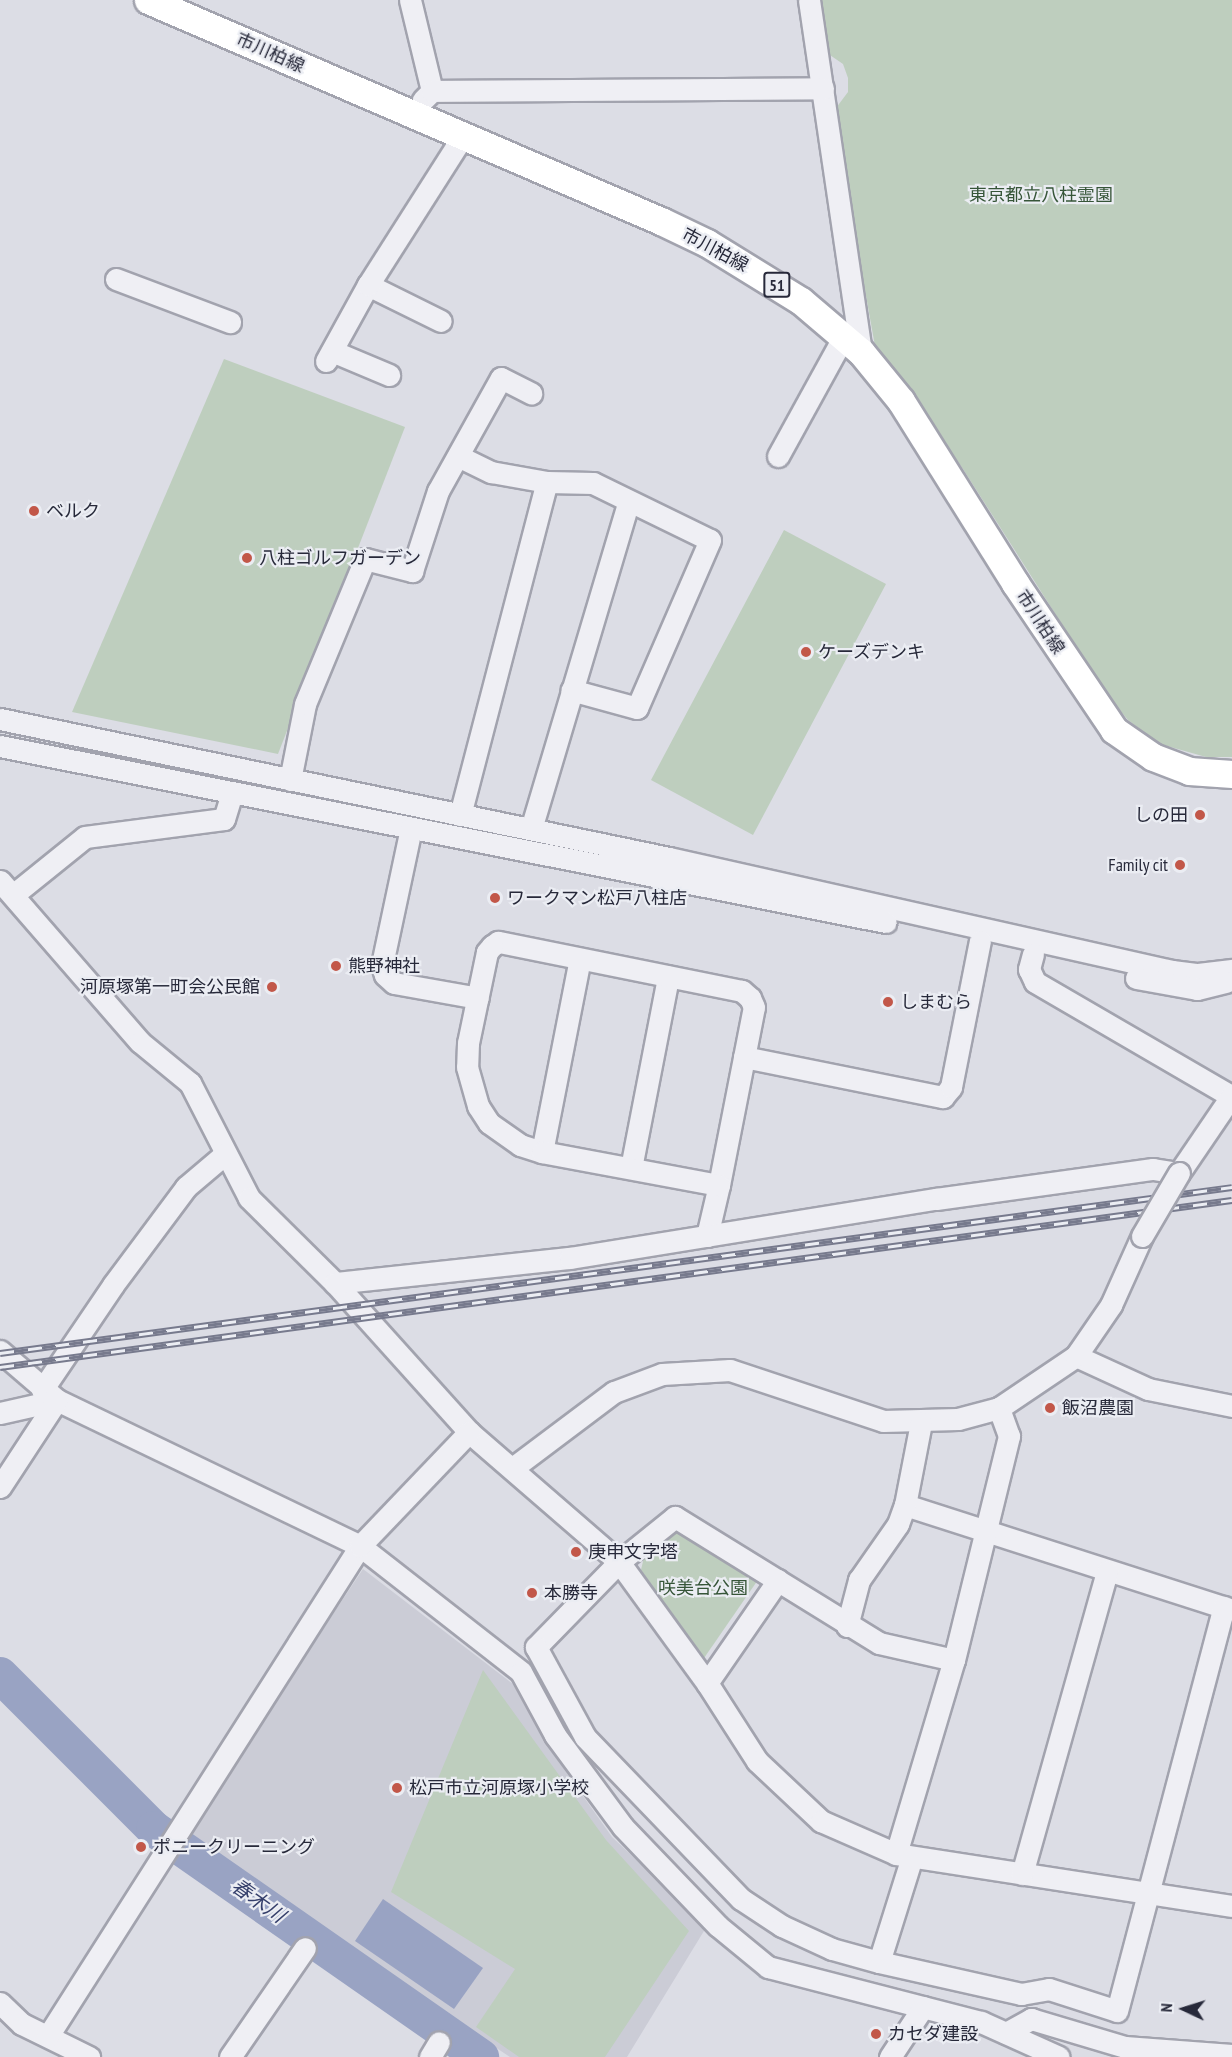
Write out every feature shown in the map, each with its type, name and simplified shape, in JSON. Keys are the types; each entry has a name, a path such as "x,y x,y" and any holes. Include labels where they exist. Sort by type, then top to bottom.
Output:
{"main road":[{"name":"市川柏線","path":"148,0 707,243 801,301 853,344 908,411 1015,583 1114,730 1153,757 1189,771 1232,774"}],"street":[{"path":"410,0 432,91"},
{"path":"778,456 853,344 823,88 808,0"},
{"path":"409,112 432,91 823,88"},
{"path":"389,375 329,356 368,285 464,136"},
{"path":"116,279 230,322"},
{"path":"368,285 441,321"},
{"path":"290,780 305,704 365,559 412,572 438,491 501,378 531,393"},
{"path":"458,456 491,472 547,482 593,483 710,540 637,708 571,690"},
{"path":"460,815 547,482"},
{"path":"531,829 629,501"},
{"path":"0,719 531,829 1172,971 1198,974 1232,970"},
{"path":"0,746 980,941 1175,987 1197,989 1232,980"},
{"path":"232,792 224,819 85,837 6,888 140,1042 190,1083 207,1111 225,1154 249,1198 335,1283 469,1432 514,1467 619,1562 707,1683 757,1761 821,1821 904,1855 1232,1906"},
{"path":"411,828 382,965 385,975 394,983 477,998"},
{"path":"744,1057 943,1097 951,1087 980,941"},
{"path":"707,1236 719,1185 754,1007 750,998 742,991 498,942 487,952 477,998 467,1067 478,1106 489,1123 506,1136 542,1152 719,1185"},
{"path":"514,1467 614,1392 662,1374 730,1370 883,1421 921,1423 958,1419 999,1408 1076,1356 1111,1305 1142,1236 1179,1173 1230,1102 1035,982 1029,969 1033,954"},
{"path":"542,1152 580,959"},
{"path":"631,1168 668,977"},
{"path":"0,1486 113,1284 186,1187 225,1154"},
{"path":"335,1283 570,1258 1153,1169 1179,1173"},
{"path":"0,1351 50,1395 360,1546 521,1672 555,1735 623,1827 718,1926 768,1967 923,2007 1006,2032 1059,2057"},
{"path":"1076,1356 1148,1389 1232,1406"},
{"path":"0,1413 50,1395"},
{"path":"879,1962 1009,1436 999,1408"},
{"path":"847,1626 859,1580 898,1524 905,1505 921,1423"},
{"path":"48,2036 360,1546 469,1432"},
{"path":"905,1505 1107,1572 1228,1608 1147,1894 1117,2011 1049,1989 1021,1994 879,1962 822,1945 782,1926 741,1899 585,1737 536,1647 619,1562 675,1517 778,1580 847,1626 879,1643 954,1660"},
{"path":"1022,1874 1107,1572"},
{"path":"707,1683 778,1580"},
{"path":"230,2057 305,1948"},
{"path":"0,2003 22,2024 89,2057"},
{"path":"890,2057 923,2007"},
{"path":"1006,2032 1031,2019 1125,2047 1232,2055"}],"shaded area":[{"name":"松戸市立河原塚小学校","path":"363,1569 513,1684 547,1745 612,1837 707,1926 627,2057 510,2057 344,1947 188,1832"}],"green space":[{"name":"東京都立八柱霊園","path":"815,0 1232,0 1232,757 1206,757 1160,744 1128,720 1105,692 963,469 875,346 833,112 848,92 848,78 843,64 824,51"},
{"name":"八柱ゴルフガーデン","path":"224,359 405,427 278,754 72,712"},
{"path":"784,530 886,584 753,835 651,780"},
{"name":"咲美台公園","path":"675,1526 762,1574 702,1661 641,1570 644,1557"},
{"path":"483,1670 606,1840 689,1931 605,2057 519,2057 476,2027 515,1969 391,1892"}],"water":[{"path":"383,1899 483,1968 454,2009 355,1941"}],"waterway":[{"name":"春木川","path":"0,1675 154,1829 481,2057"}],"railway":[{"path":"0,1353 1232,1187"},
{"path":"0,1367 1232,1200"}],"place":[{"name":"ベルク","path":"34,511"},
{"name":"八柱ゴルフガーデン","path":"247,558"},
{"name":"ケーズデンキ","path":"806,652"},
{"name":"しの田","path":"1200,815"},
{"name":"Family cit","path":"1180,865"},
{"name":"ワークマン松戸八柱店","path":"495,898"},
{"name":"熊野神社","path":"336,966"},
{"name":"河原塚第一町会公民館","path":"272,987"},
{"name":"しまむら","path":"888,1002"},
{"name":"飯沼農園","path":"1050,1408"},
{"name":"庚申文字塔","path":"576,1552"},
{"name":"本勝寺","path":"532,1593"},
{"name":"松戸市立河原塚小学校","path":"397,1788"},
{"name":"ポニークリーニング","path":"141,1847"},
{"name":"カセダ建設","path":"876,2034"}]}
